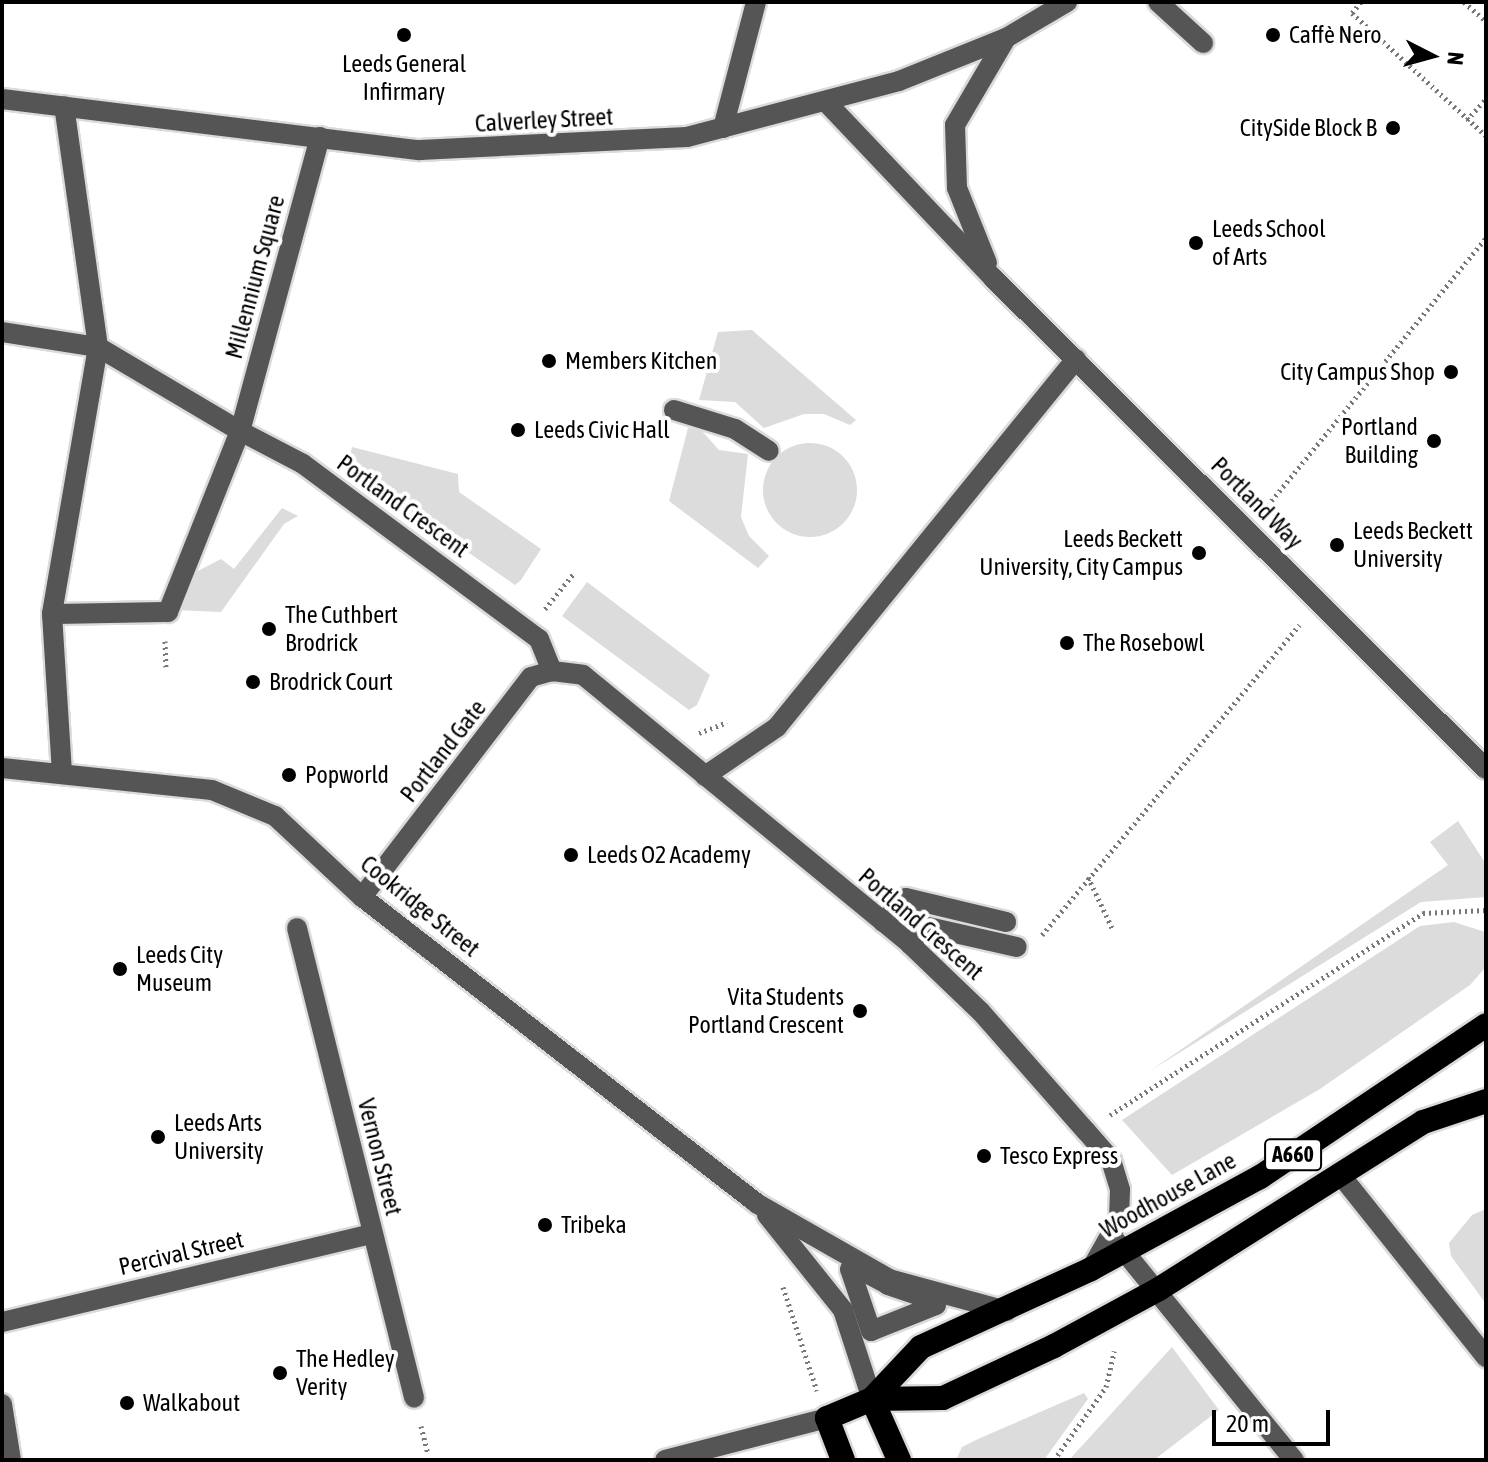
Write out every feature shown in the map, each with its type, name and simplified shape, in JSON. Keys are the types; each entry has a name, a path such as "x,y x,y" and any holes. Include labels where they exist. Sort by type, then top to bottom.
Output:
{"highway":[{"name":"Woodhouse Lane","path":"872,1399 921,1347 1007,1311 1091,1269 1118,1244 1260,1177 1486,1025"},
{"name":"Woodhouse Lane","path":"827,1418 872,1399 943,1398 1159,1289 1423,1122 1486,1101"},
{"path":"872,1399 899,1460"},
{"path":"827,1418 843,1460"}],"street":[{"path":"723,128 756,2"},
{"name":"Calverley Street","path":"2,99 420,150 529,148 687,137 828,104 1006,38 1067,2"},
{"path":"1158,2 1203,43"},
{"name":"Portland Way","path":"993,278 957,188 955,125 1006,38"},
{"name":"Portland Way","path":"828,104 993,278 1485,770"},
{"path":"62,774 52,614 98,347 64,106"},
{"name":"Millennium Square","path":"52,614 168,612 240,431 320,137"},
{"path":"2,332 98,347 240,431"},
{"path":"705,776 777,727 1076,359"},
{"path":"674,410 735,429 769,451"},
{"name":"Portland Crescent","path":"240,431 303,464 528,630 539,639 552,671 583,675 910,944 981,1012 1111,1160 1120,1190 1118,1244"},
{"name":"Portland Gate","path":"362,897 531,677 552,671"},
{"name":"Cookridge Street","path":"2,768 212,790 275,816 362,897 756,1203 889,1279 1007,1311"},
{"path":"883,922 906,898 1006,922"},
{"path":"910,944 924,926 1017,947"},
{"name":"Vernon Street","path":"297,928 414,1398"},
{"path":"1339,1173 1486,1357"},
{"name":"Cookridge Street","path":"756,1203 843,1310 872,1399"},
{"name":"Percival Street","path":"2,1322 372,1234"},
{"path":"1118,1244 1159,1289 1294,1460"},
{"path":"2,1404 11,1460"},
{"name":"Woodhouse Lane","path":"665,1460 827,1418"}],"path":[{"path":"1361,2 1352,13 1486,136"},
{"path":"1464,2 1486,21"},
{"path":"1467,120 1486,99"},
{"path":"1248,530 1486,238"},
{"path":"528,630 574,573"},
{"path":"1040,938 1307,616 1330,637 1341,623"},
{"path":"1088,877 1113,930"},
{"path":"1086,1131 1423,913 1486,910"},
{"path":"780,1277 827,1418"},
{"path":"1054,1460 1106,1387 1112,1357"}],"shaded area":[{"path":"752,330 856,420 850,425 824,414 804,414 764,428 735,402 699,400 718,332"},
{"path":"688,428 701,430 719,450 748,454 741,517 749,536 769,556 758,568 669,501"},
{"path":"810,443 828,447 843,457 853,472 857,490 853,508 843,523 828,533 810,537 792,533 777,523 767,508 763,490 767,472 777,457 792,447"},
{"path":"352,447 458,474 459,492 541,549 521,580 515,585 347,468"},
{"path":"282,508 298,516 284,524 221,612 174,610 192,574 221,559 234,569"},
{"path":"587,582 710,675 697,705 689,710 562,616"},
{"path":"1458,821 1486,864 1486,897 1421,902 1150,1071 1448,865 1430,842"},
{"path":"1454,922 1485,932 1486,967 1470,985 1320,1089 1172,1175 1122,1120 1420,926"},
{"path":"1486,1209 1486,1304 1451,1256 1449,1243 1472,1215"},
{"path":"1172,1347 1219,1410 1154,1460 1069,1460"},
{"path":"1084,1393 1088,1399 1044,1460 956,1460 962,1447"}],"place":[{"name":"Leeds General Infirmary","path":"404,35"},
{"name":"Caffè Nero","path":"1273,35"},
{"name":"CitySide Block B","path":"1393,128"},
{"name":"Leeds School of Arts","path":"1196,243"},
{"name":"Members Kitchen","path":"549,361"},
{"name":"City Campus Shop","path":"1451,372"},
{"name":"Leeds Civic Hall","path":"518,430"},
{"name":"Portland Building","path":"1434,441"},
{"name":"Leeds Beckett University","path":"1337,545"},
{"name":"Leeds Beckett University, City Campus","path":"1199,553"},
{"name":"The Cuthbert Brodrick","path":"269,629"},
{"name":"The Rosebowl","path":"1067,643"},
{"name":"Brodrick Court","path":"253,682"},
{"name":"Popworld","path":"289,775"},
{"name":"Leeds O2 Academy","path":"571,855"},
{"name":"Leeds City Museum","path":"120,969"},
{"name":"Vita Students Portland Crescent","path":"860,1011"},
{"name":"Leeds Arts University","path":"158,1137"},
{"name":"Tesco Express","path":"984,1156"},
{"name":"Tribeka","path":"545,1225"},
{"name":"The Hedley Verity","path":"280,1373"},
{"name":"Walkabout","path":"127,1403"}]}
